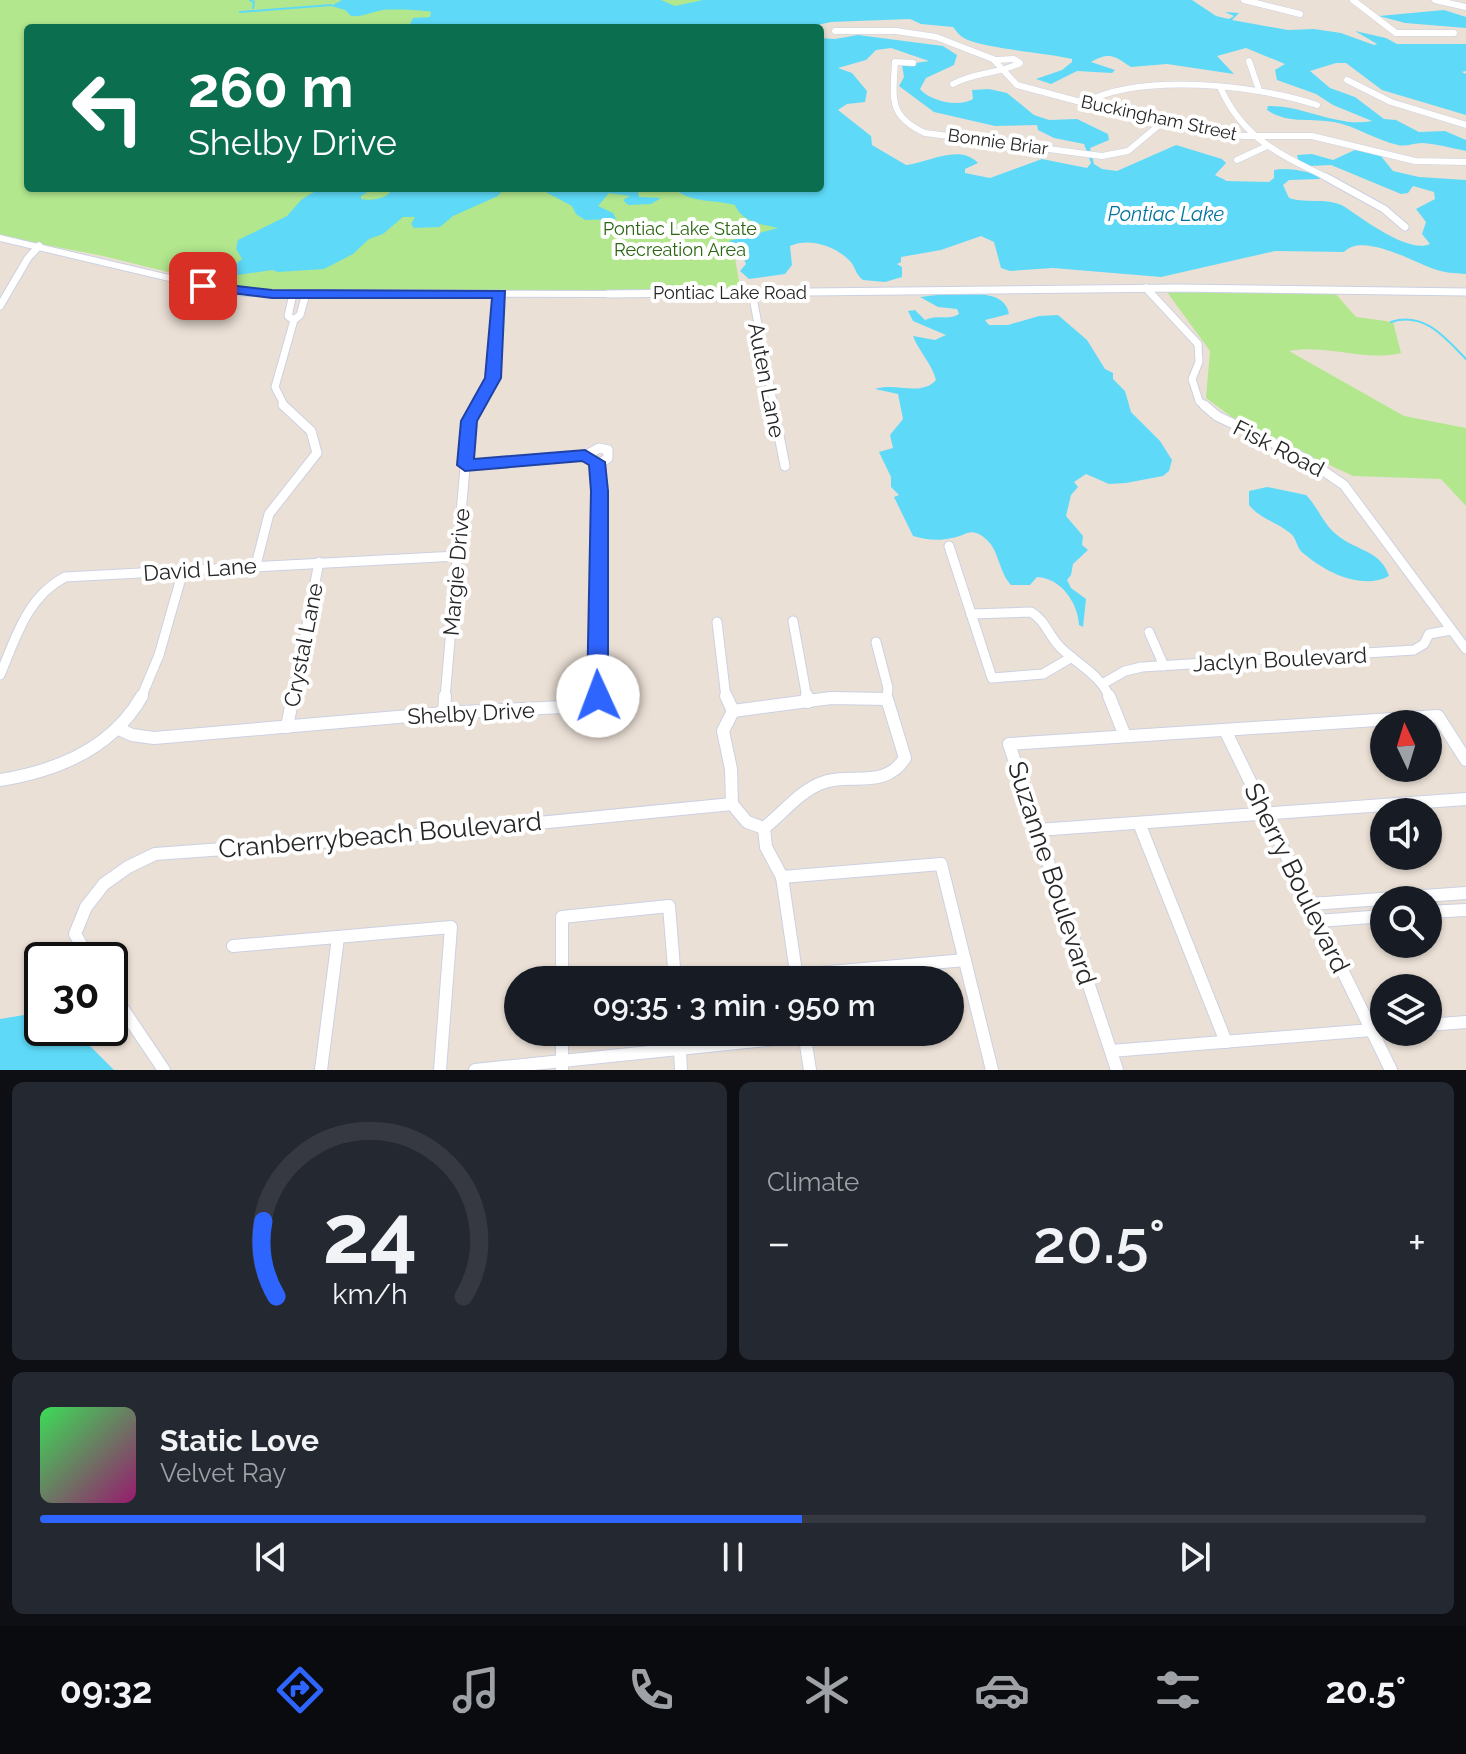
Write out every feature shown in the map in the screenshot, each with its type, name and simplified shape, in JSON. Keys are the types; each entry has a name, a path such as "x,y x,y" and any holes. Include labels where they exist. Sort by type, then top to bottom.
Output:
{"street":[{"path":"1244,0 1252,0"},
{"path":"1244,0 1300,14"},
{"path":"1353,0 1396,33 1454,33"},
{"path":"1435,0 1466,7"},
{"path":"835,31 877,29 935,35 996,60 1014,59 1020,63 1001,70 980,71 953,84"},
{"path":"996,60 1001,70"},
{"name":"Bonnie Briar","path":"913,63 896,61 893,92 896,113 914,129 1091,156 1111,156 1128,151 1164,121"},
{"path":"1249,61 1259,90"},
{"name":"Buckingham Street","path":"1001,70 1008,81 1017,85 1164,121 1258,137 1312,136 1415,161 1466,162"},
{"path":"1347,80 1391,102 1466,125"},
{"path":"1084,103 1103,94 1132,89 1221,89 1259,90 1317,105"},
{"path":"1221,89 1225,104 1265,147 1357,190 1405,227"},
{"path":"1237,160 1265,147"},
{"name":"Pontiac Lake Road","path":"0,238 219,290 293,294 1146,288 1466,292"},
{"path":"0,306 28,258 39,246"},
{"name":"Fisk Road","path":"1146,288 1198,344 1199,362 1192,379 1199,401 1217,416 1306,459 1344,485 1466,649"},
{"name":"Auten Lane","path":"752,293 785,466"},
{"path":"293,294 288,316 294,320"},
{"path":"256,565 269,514 317,453 311,429 288,411 276,395 275,387 294,320 300,315 306,294"},
{"name":"Margie Drive","path":"444,713 469,421 493,378 499,294"},
{"path":"465,465 585,456 599,448 608,450 608,458 598,465 585,456"},
{"name":"Shelby Drive","path":"119,729 132,735 154,738 444,713 582,706 598,696 598,465"},
{"path":"949,546 992,678 1043,674 1072,657"},
{"name":"David Lane","path":"0,675 37,597 49,584 65,577 457,556"},
{"name":"Crystal Lane","path":"287,727 319,562"},
{"path":"0,780 24,777 63,765 119,729 145,690 183,571"},
{"path":"971,614 1031,612 1038,616 1059,646 1104,683 1125,736"},
{"path":"793,621 808,702"},
{"path":"717,622 726,699 733,711"},
{"name":"Jaclyn Boulevard","path":"1104,683 1125,671 1164,666 1414,650 1424,644 1429,634 1451,630"},
{"path":"1149,632 1164,666"},
{"path":"764,828 787,811 803,792 826,782 887,778 900,770 905,758 887,699 888,688 876,642"},
{"path":"733,711 808,702 876,697 887,699"},
{"path":"733,711 723,731 731,769 732,804 747,822 764,828"},
{"name":"Suzanne Boulevard","path":"1117,1070 1009,744 1438,716 1466,760"},
{"name":"Sherry Boulevard","path":"1225,730 1318,921 1370,1015"},
{"path":"1038,830 1466,799"},
{"name":"Cranberrybeach Boulevard","path":"77,942 75,934 83,907 117,874 136,861 155,854 401,836 732,804"},
{"path":"1139,823 1226,1042"},
{"path":"764,828 766,847 782,877 794,966"},
{"path":"782,877 941,864 992,1070"},
{"path":"1442,901 1466,893"},
{"path":"1311,904 1370,905"},
{"path":"562,966 562,917 669,906 674,966"},
{"path":"1442,908 1466,910"},
{"path":"1318,921 1370,917"},
{"path":"233,946 451,927 440,1070"},
{"path":"321,1070 338,938"},
{"path":"909,966 965,960"},
{"path":"128,1017 164,1070"},
{"path":"1442,1024 1466,1022"},
{"path":"1111,1051 1370,1030"},
{"path":"680,1046 681,1070"},
{"path":"475,1070 562,1066 705,1046"},
{"path":"807,1046 810,1070"},
{"name":"Sherry Boulevard","path":"1383,1046 1391,1070"}],"green space":[{"name":"Pontiac Lake State Recreation Area","path":"0,0 739,0 748,24 24,24 24,192 753,192 772,194 783,239 732,242 741,292 245,291 103,256 0,236"},
{"path":"1167,292 1335,293 1356,317 1393,322 1401,353 1373,356 1303,349 1289,351 1404,416 1466,428 1466,506 1441,479 1353,476 1240,423 1206,398 1210,351"}],"water":[{"path":"342,0 661,0 675,6 703,0 1192,0 1216,16 1229,19 1234,16 1225,12 1239,13 1232,20 1288,30 1314,29 1341,33 1374,45 1377,44 1355,31 1386,38 1397,44 1466,44 1466,71 1462,72 1466,74 1466,115 1382,90 1346,63 1310,71 1330,88 1355,97 1384,119 1396,120 1419,132 1445,131 1466,140 1466,151 1422,143 1398,145 1342,124 1291,119 1275,114 1267,110 1268,106 1346,121 1372,121 1333,105 1316,94 1277,80 1275,70 1285,64 1246,48 1217,56 1234,74 1167,64 1131,67 1117,58 1104,56 1091,62 1115,70 1112,73 1077,71 1051,84 1036,79 1062,70 1072,59 981,44 961,36 953,27 921,24 910,19 822,24 410,24 413,18 430,17 431,12 387,10 351,16 345,10 331,6"},
{"path":"1444,10 1466,17 1466,28 1405,23 1379,16"},
{"name":"Pontiac Lake","path":"858,35 943,46 957,55 954,65 926,78 920,89 925,93 945,102 960,103 973,99 972,90 989,89 1007,93 1034,115 1049,120 1077,119 1108,134 1109,140 1090,148 1094,164 1102,169 1117,171 1176,145 1222,159 1226,163 1215,175 1227,181 1269,182 1274,178 1274,170 1279,169 1317,175 1320,179 1289,180 1283,185 1289,198 1339,204 1386,234 1410,244 1430,244 1422,234 1426,222 1416,209 1435,199 1434,192 1413,186 1408,193 1401,194 1331,165 1309,166 1299,162 1297,155 1312,154 1333,160 1357,149 1380,155 1393,171 1419,177 1466,180 1466,274 1438,270 1388,250 1363,245 1344,252 1275,251 1161,277 1053,268 1010,271 1001,268 994,242 981,236 941,250 901,257 901,262 897,264 902,267 902,277 885,282 863,280 849,260 837,251 821,244 805,242 790,246 792,265 785,274 749,279 740,271 746,264 742,254 729,241 778,228 747,219 735,205 695,199 679,192 824,192 824,38","holes":["891,48 929,61 902,65 904,77 899,86 934,112 995,126 1037,125 1038,130 1054,138 1084,144 1091,163 1087,168 1042,159 990,178 965,173 965,169 978,163 962,155 953,154 906,165 872,145 871,136 838,110 847,104 865,102 867,91 852,73 838,68 866,60 876,50"]},
{"path":"314,192 368,192 361,199 370,200 384,197 390,192 501,192 453,216 440,227 414,228 411,224 415,217 403,217 383,234 369,239 353,254 324,269 272,270 238,275 234,272 233,266 242,259 236,249 238,240 287,216 301,200"},
{"path":"546,192 638,192 639,197 661,198 651,204 628,205 623,200 630,196 609,193 598,206 613,213 616,219 585,220 576,214 572,206"},
{"path":"983,295 1000,300 1009,314 985,320 989,325 1008,325 1039,316 1058,315 1087,340 1105,369 1113,373 1113,379 1125,391 1131,412 1160,441 1172,460 1169,471 1163,476 1109,484 1086,474 1074,482 1078,487 1071,495 1066,516 1083,536 1082,545 1088,550 1073,564 1067,580 1071,588 1086,599 1083,627 1079,625 1072,600 1054,582 1037,577 1030,585 1011,585 991,545 977,533 937,540 913,536 894,497 899,495 891,487 891,477 879,452 893,448 890,435 903,419 898,394 875,389 923,388 936,380 913,336 935,340 946,335 913,321 908,311 915,310 925,320 959,314 957,309 938,307 920,297"},
{"path":"1267,487 1306,495 1332,531 1374,556 1389,576 1378,580 1355,580 1332,572 1312,560 1301,551 1290,533 1249,505 1249,491"},
{"path":"24,1015 24,1046 90,1046 114,1070 0,1070 0,1019"}],"waterway":[{"path":"250,0 254,2 253,8"},
{"path":"240,12 331,5"},
{"path":"1391,322 1414,320 1424,324 1434,329 1466,359"}],"route":[{"path":"203,286 272,294 499,294 493,378 469,421 465,465 585,456 597,462 600,491 596,647 598,696"}]}
